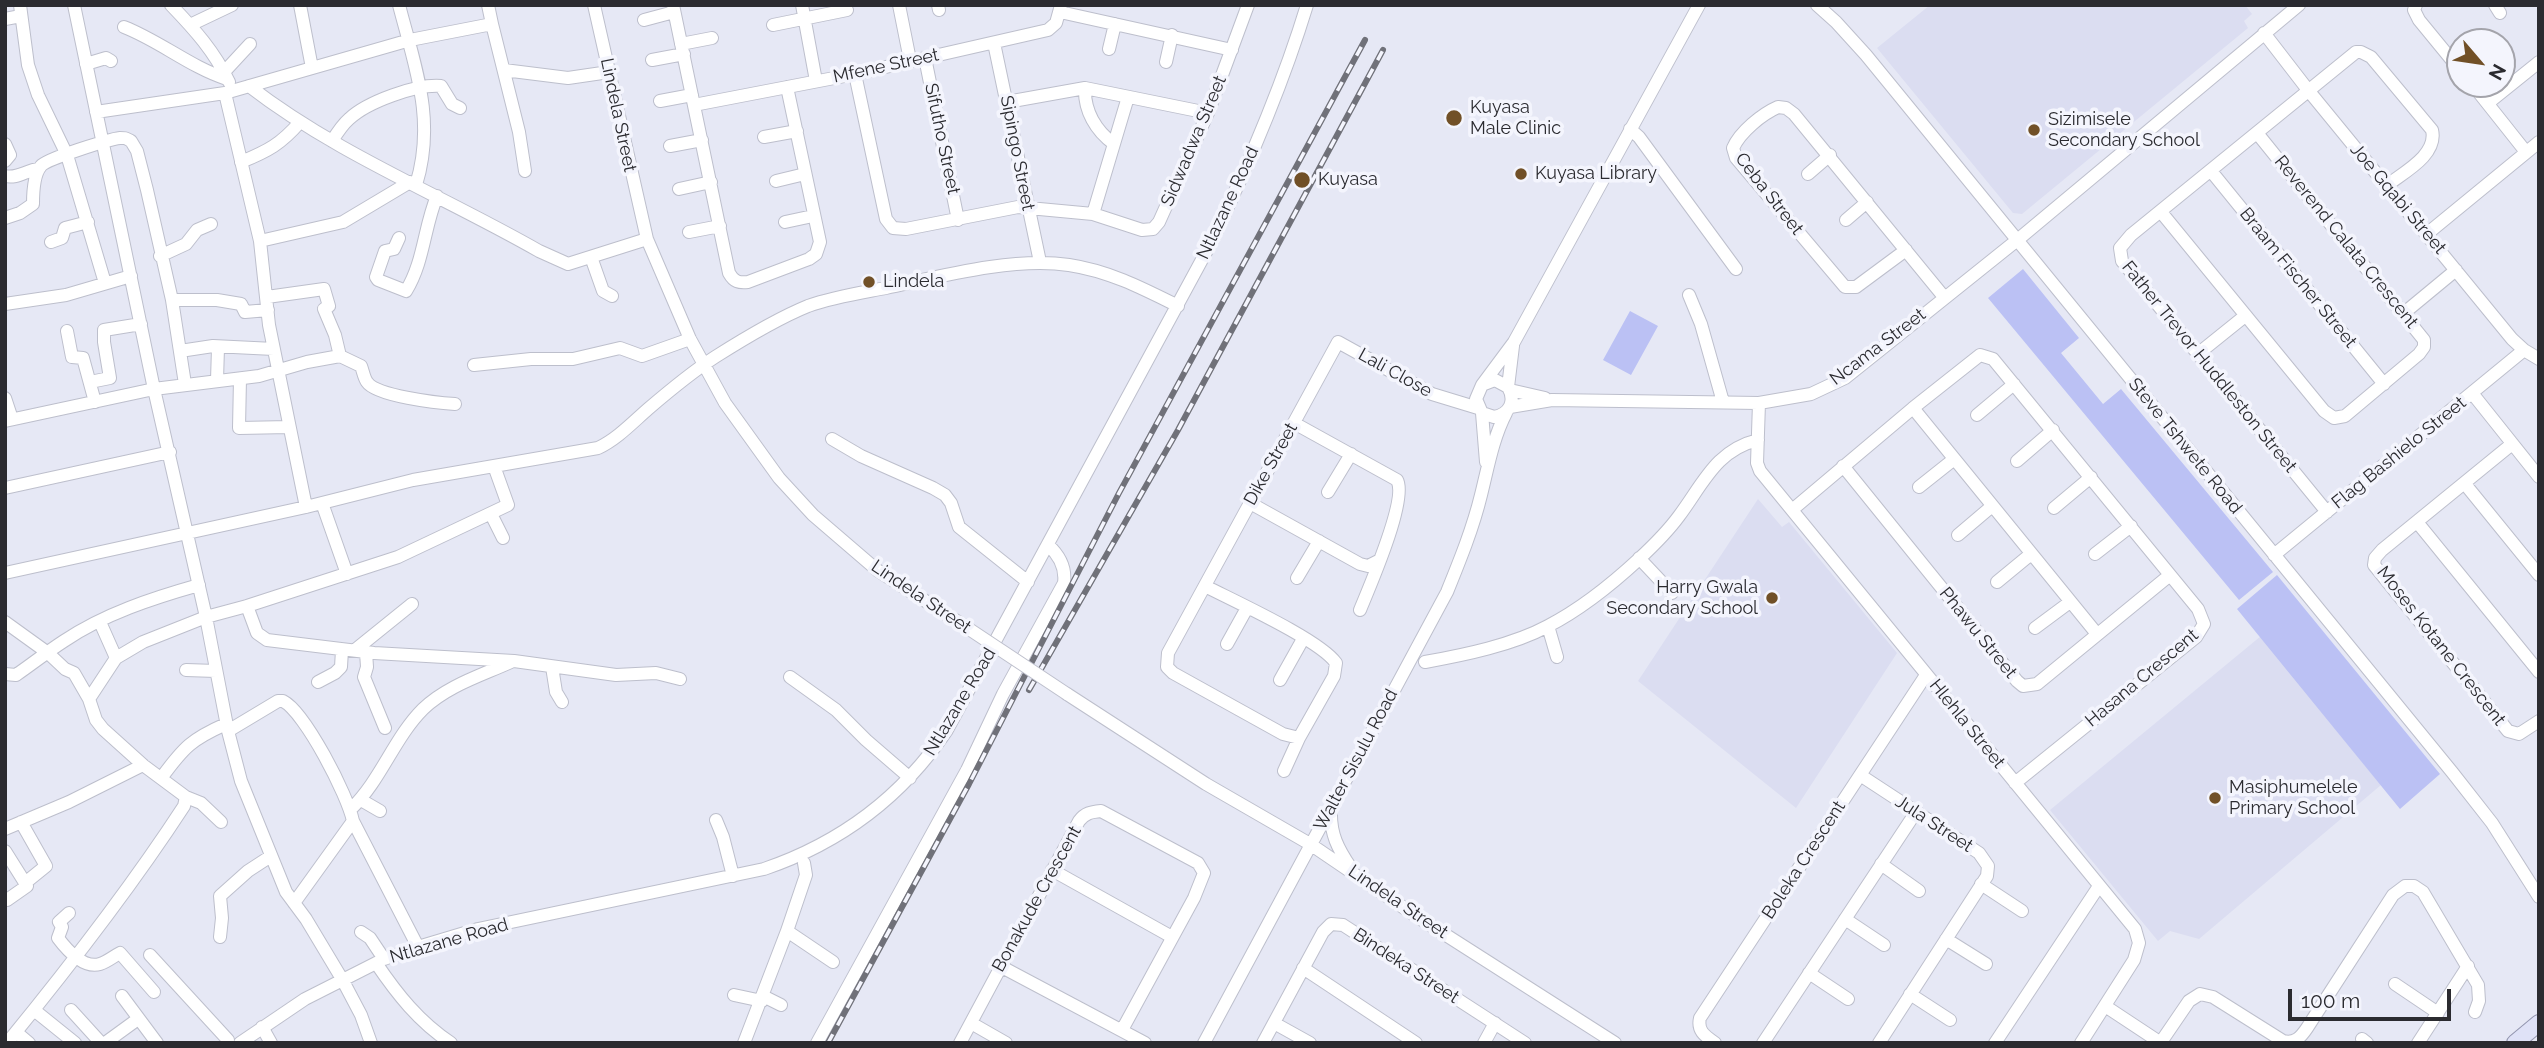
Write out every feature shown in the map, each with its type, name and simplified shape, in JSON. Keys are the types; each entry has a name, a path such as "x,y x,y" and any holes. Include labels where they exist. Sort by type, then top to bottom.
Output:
{"main road":[{"path":"2515,1043 2539,1023"}],"street":[{"path":"74,5 206,617 227,728 241,781 286,892 342,979 361,1015 370,1043"},
{"path":"171,5 190,25 228,83 241,162 260,241 274,349 306,507"},
{"path":"190,25 232,5"},
{"path":"300,5 312,68"},
{"path":"260,241 343,222 413,184 424,146 422,88 399,5"},
{"path":"488,5 519,132 525,172"},
{"name":"Lindela Street","path":"594,5 647,239 690,339 725,403 779,478 813,515 877,569 1206,784 1311,844 1413,914 1615,1043"},
{"path":"899,5 910,60"},
{"name":"Sidwadwa Street","path":"855,74 889,225 899,230 1018,207 1093,214 1142,230 1153,229 1159,222 1208,113 1248,5"},
{"name":"Ntlazane Road","path":"234,1042 342,979 418,947 478,929 774,865 822,845 860,822 910,778 947,730 1211,243 1244,172 1289,59 1307,5"},
{"name":"Steve Tshwete Road","path":"1817,5 1866,55 2478,803 2539,897"},
{"name":"Ncama Street","path":"1508,410 1552,400 1759,402 1811,394 1845,378 2299,5"},
{"path":"2416,5 2414,10 2419,20 2446,53"},
{"path":"1514,342 1509,388 1512,397 1508,410 1494,417 1480,410 1476,399 1480,387 1514,342 1697,6"},
{"path":"1060,8 1115,24 1232,50"},
{"name":"Mfene Street","path":"660,101 693,100 787,87 993,43 1048,30 1056,23 1060,8"},
{"path":"644,20 674,9 732,279 739,282 748,282 809,259 816,254 820,242 787,87"},
{"path":"774,25 803,12 847,10"},
{"path":"5,19 20,11 28,65 38,95 67,155 105,283"},
{"path":"803,12 816,81"},
{"path":"96,112 228,83 249,86 410,40 492,24"},
{"path":"1109,50 1115,24"},
{"path":"124,27 149,36 228,83"},
{"name":"Joe Gqabi Street","path":"2264,33 2456,270 2524,350 2539,359"},
{"path":"1166,62 1171,35"},
{"path":"652,60 712,38"},
{"name":"Sipingo Street","path":"993,43 1040,262"},
{"path":"228,83 250,44"},
{"name":"Father Trevor Huddleston Street","path":"2327,512 2120,257 2120,248 2125,240 2308,90 2353,54 2361,52 2371,57 2432,130 2431,149 2386,186"},
{"path":"86,64 106,58 111,61"},
{"name":"Sifutho Street","path":"925,58 958,220"},
{"path":"2488,103 2539,62"},
{"path":"504,70 568,78 609,72"},
{"path":"249,86 332,141 568,264 647,239"},
{"path":"332,141 342,125 360,110 387,97 441,86 452,104 460,108"},
{"path":"1085,88 1086,101 1096,127 1114,144"},
{"path":"1007,103 1085,88 1208,113"},
{"path":"1093,214 1128,97"},
{"path":"2484,98 2526,152"},
{"name":"Ceba Street","path":"1906,250 1856,287 1845,287 1736,158 1733,148 1737,139 1771,110 1786,107 1830,155 1944,297"},
{"path":"241,162 284,141 300,122"},
{"path":"1630,129 1639,136 1736,269"},
{"path":"764,137 797,131"},
{"name":"Reverend Calata Crescent","path":"2161,212 2324,411 2333,418 2345,416 2419,354 2424,347 2423,336 2258,133"},
{"path":"5,218 20,213 33,204 39,169 46,161 102,142 127,139 134,145 172,300 181,372 185,384"},
{"path":"670,146 702,140"},
{"path":"2428,233 2539,142"},
{"path":"5,144 10,155 5,161"},
{"path":"1808,174 1830,155"},
{"path":"5,176 20,176 27,170 39,169"},
{"name":"Braam Fischer Street","path":"2211,171 2384,384"},
{"path":"776,181 805,174"},
{"path":"679,189 710,182"},
{"path":"399,238 394,249 385,251 376,277 406,291 419,262 429,215 437,196"},
{"path":"1846,220 1867,202"},
{"path":"785,222 813,216"},
{"path":"51,242 62,238 65,228 88,222"},
{"path":"160,256 186,244 197,230 211,224"},
{"path":"689,232 720,226"},
{"path":"591,257 603,291 612,296"},
{"path":"5,573 306,507 413,480 598,448 705,365 771,324 810,306 906,284 1040,262 1106,273 1178,306"},
{"path":"2404,313 2456,270"},
{"path":"5,304 66,295 131,276"},
{"path":"172,300 216,300 241,304 245,312 267,303 324,289 329,306 324,309 340,356"},
{"path":"1689,295 1702,324 1723,402"},
{"path":"2199,353 2245,316"},
{"path":"90,382 110,378 104,330 141,324"},
{"path":"66,331 71,355 83,358 95,402"},
{"path":"474,365 531,359 573,359 620,348 642,356 690,339"},
{"name":"Lali Close","path":"1338,342 1432,394 1480,410"},
{"name":"Dike Street","path":"1299,738 1283,734 1173,673 1167,667 1167,653 1338,342"},
{"path":"180,351 213,346 274,349"},
{"path":"217,380 218,348"},
{"name":"Flag Bashielo Street","path":"2274,555 2524,350"},
{"name":"Hasana Crescent","path":"1792,510 1980,355 1993,359 2053,430 2202,615 2204,624 2199,634 2015,783"},
{"path":"5,398 9,420 155,388 240,379 340,356 361,366 366,382 378,389 424,402 455,404"},
{"path":"240,379 239,428 289,427"},
{"path":"1480,387 1495,380 1509,388"},
{"path":"1977,415 2014,384"},
{"name":"Lali Close","path":"1453,399 1480,387"},
{"name":"Ncama Street","path":"1509,388 1552,400"},
{"path":"2472,393 2539,477"},
{"name":"Hlehla Street","path":"1759,402 1757,463 1760,471 2135,929 2139,943 2134,960 2081,1043"},
{"path":"1913,408 2097,634"},
{"name":"Walter Sisulu Road","path":"1480,410 1487,469"},
{"name":"Walter Sisulu Road","path":"1203,1043 1447,592 1481,496 1500,425 1508,410"},
{"path":"1293,423 1397,480 1400,485 1398,502 1380,560 1360,610"},
{"path":"2017,461 2053,430"},
{"path":"832,439 860,456 945,495 951,503 958,527 1028,582"},
{"path":"1425,663 1515,640 1548,626 1601,592 1678,518 1718,460 1740,444 1758,440"},
{"name":"Moses Kotane Crescent","path":"2512,444 2377,555 2374,562 2376,569 2508,732 2519,734 2539,720"},
{"path":"5,488 170,452"},
{"path":"1328,492 1351,454"},
{"path":"1919,487 1953,460"},
{"path":"89,699 116,658 142,642 206,617 398,557 508,505 494,466"},
{"name":"Phawu Street","path":"1843,466 2020,684 2028,687 2037,684 2170,575"},
{"path":"2054,508 2091,477"},
{"path":"2465,484 2539,575"},
{"path":"322,503 347,574"},
{"path":"1250,503 1360,564 1368,566 1380,560"},
{"path":"1958,535 1992,507"},
{"path":"491,513 503,538"},
{"path":"2417,522 2539,672"},
{"path":"2095,554 2131,526"},
{"path":"1297,579 1320,541"},
{"path":"817,1043 967,770 1003,694 1064,583 1062,564 1048,545"},
{"path":"1997,582 2031,554"},
{"path":"1639,558 1672,593"},
{"path":"5,674 16,675 65,640 100,622 158,597 198,585"},
{"path":"1205,586 1303,639 1333,658 1336,663 1334,676 1284,771"},
{"path":"2035,628 2070,602"},
{"path":"360,651 412,604"},
{"path":"247,606 257,633 264,639 342,650 514,661 616,675 656,673 680,679"},
{"path":"1227,644 1247,608"},
{"path":"5,622 48,653 65,669 74,673 89,699 96,720 144,765 186,797 201,803 221,822"},
{"path":"100,622 116,658"},
{"path":"1548,626 1557,657"},
{"path":"1280,680 1303,639"},
{"path":"318,682 341,667 342,650"},
{"path":"360,651 367,670 364,677 385,728"},
{"path":"294,903 400,738 426,706 457,686 514,661"},
{"path":"552,667 556,692 562,702"},
{"path":"186,670 216,671"},
{"name":"Boleka Crescent","path":"1715,1043 1702,1033 1700,1018 1926,675"},
{"path":"790,677 836,710 910,778"},
{"path":"162,777 184,748 278,701 287,703 323,753 355,810 418,947"},
{"path":"5,829 69,802 144,765"},
{"name":"Jula Street","path":"1860,775 1983,857 1988,870 1981,884"},
{"path":"7,1043 76,958 151,856 184,806 186,797"},
{"path":"1331,807 1332,834 1338,849 1354,873"},
{"path":"355,810 380,811"},
{"name":"Bonakude Crescent","path":"960,1043 1079,821 1084,814 1094,811 1101,811 1198,863 1203,869 1204,879 1122,1030"},
{"path":"1763,1043 1916,812"},
{"path":"716,820 733,876"},
{"path":"21,822 46,866 25,883"},
{"path":"5,851 27,886 7,900"},
{"path":"220,937 220,896 248,871 271,856"},
{"path":"744,1043 806,875 804,863"},
{"path":"1881,864 1919,891"},
{"path":"1052,870 1172,937"},
{"path":"1879,1043 1981,884 2022,911"},
{"path":"1995,1043 2099,886"},
{"path":"2105,1006 2161,1043 2189,1001 2200,994 2213,997 2283,1041 2299,1038 2393,895 2404,886 2414,886 2423,892 2468,966 2480,993 2475,1012"},
{"path":"69,913 59,922 62,927 58,938 76,958 92,965 120,953 154,992"},
{"path":"1845,919 1884,945"},
{"name":"Bindeka Street","path":"1263,1043 1303,968 1331,923 1343,925 1525,1043"},
{"path":"361,932 370,938 396,994 435,1032 451,1043"},
{"path":"787,932 834,961"},
{"path":"1945,939 1986,964"},
{"path":"150,955 234,1042"},
{"path":"1000,966 1145,1043"},
{"path":"2418,1043 2468,966"},
{"path":"1303,968 1416,1043"},
{"path":"1809,974 1848,999"},
{"path":"2395,984 2438,1013"},
{"path":"1910,994 1950,1020"},
{"path":"734,995 762,998 781,1005"},
{"path":"122,996 157,1043"},
{"path":"34,1010 75,1043"},
{"path":"71,1010 103,1043 138,1019"},
{"path":"971,1023 1006,1043"},
{"path":"1274,1023 1310,1043"},
{"path":"1484,1043 1495,1023"},
{"path":"262,1027 271,1043"},
{"path":"16,1032 29,1043"}],"shaded area":[{"name":"Sizimisele Secondary School","path":"1930,5 2245,5 2252,14 2244,21 2248,28 2022,214 2013,213 1877,48"},
{"path":"2023,269 2079,338 2061,353 2103,404 2121,389 2273,572 2239,600 1988,298"},
{"path":"1630,311 1658,326 1631,375 1603,360"},
{"name":"Harry Gwala Secondary School","path":"1758,499 1782,527 1789,522 1897,653 1796,808 1638,681"},
{"path":"2277,575 2440,774 2400,809 2237,609"},
{"name":"Masiphumelele Primary School","path":"2261,636 2381,785 2199,939 2170,931 2158,941 2050,810"}],"railway":[{"path":"828,1043 969,784 1119,493 1365,40"},
{"path":"1029,690 1178,430 1383,50"}],"place":[{"name":"Kuyasa Male Clinic","path":"1454,118"},
{"name":"Sizimisele Secondary School","path":"2034,130"},
{"name":"Kuyasa Library","path":"1521,174"},
{"name":"Kuyasa","path":"1302,180"},
{"name":"Lindela","path":"869,282"},
{"name":"Harry Gwala Secondary School","path":"1772,598"},
{"name":"Masiphumelele Primary School","path":"2215,798"}]}
